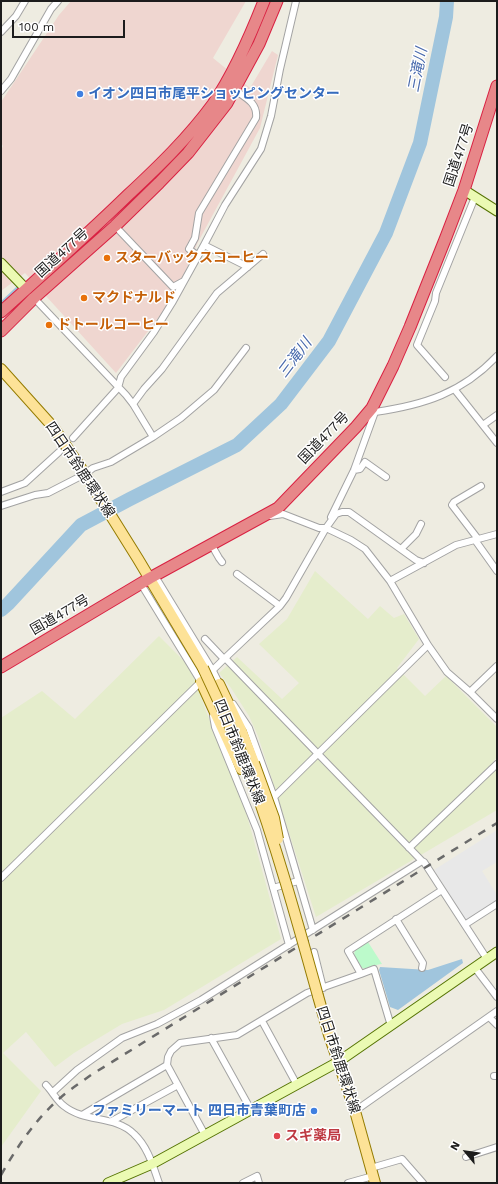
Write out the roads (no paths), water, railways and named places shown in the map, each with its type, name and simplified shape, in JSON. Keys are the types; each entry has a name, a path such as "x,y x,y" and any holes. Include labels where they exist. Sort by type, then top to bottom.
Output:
{"highway":[{"name":"国道477号","path":"1,331 34,298 115,226 188,153 221,111 229,87 264,1"},
{"name":"国道477号","path":"1,312 106,216 184,140 229,87 259,44 277,1"},
{"name":"国道477号","path":"1,667 211,544 278,508 373,410 407,334 464,190 497,86"}],"main road":[{"name":"四日市鈴鹿環状線","path":"1,369 54,428 85,474 138,559 149,580 208,670 248,770 283,872 321,992 338,1062 355,1111 373,1175"},
{"path":"201,682 241,769 266,838 283,872"},
{"path":"219,684 242,732 274,818 283,872"}],"street":[{"path":"1,32 16,16 25,1"},
{"path":"1,91 32,44 51,9 58,1"},
{"path":"73,438 118,388 121,378 172,304 224,205 263,144 271,116 296,1"},
{"path":"198,256 189,249 195,238 199,213 256,118 257,113 254,105 229,87"},
{"path":"464,190 497,211"},
{"path":"445,377 417,345 435,301 436,293 475,197"},
{"path":"115,226 173,287 184,281"},
{"path":"204,245 248,267"},
{"path":"133,404 162,369 217,294 263,254"},
{"path":"1,263 26,289"},
{"path":"34,298 133,404 153,437"},
{"path":"1,506 34,495 48,493 85,474 93,468 111,462 153,437 181,418 214,390 246,348"},
{"path":"326,528 354,470 373,410 417,404 455,390 478,373 497,356"},
{"path":"455,390 497,443"},
{"path":"483,425 497,415"},
{"path":"1,492 25,483 59,452"},
{"path":"354,470 360,469 365,462 386,477"},
{"path":"482,486 454,502 452,506 477,539 497,571"},
{"path":"1,878 201,682 208,670 224,658 280,606 326,528 336,514 349,512 401,550 416,560 424,563"},
{"path":"253,521 283,514 319,528 326,528 351,540 365,549 390,580 428,645 447,672 497,719"},
{"path":"401,550 416,534 421,524"},
{"path":"390,580 456,545 497,534"},
{"path":"211,544 222,562"},
{"path":"237,574 280,606"},
{"path":"149,580 201,682"},
{"path":"205,639 428,866 442,890 463,922 466,924 487,960"},
{"path":"252,819 428,645"},
{"path":"470,692 497,666"},
{"path":"208,670 249,728 274,797 313,930"},
{"path":"212,705 215,727 257,830 289,945"},
{"path":"409,848 497,764"},
{"path":"52,1092 77,1070 122,1038 164,1020 201,1000 422,861"},
{"path":"273,888 298,881"},
{"path":"361,974 348,951 442,890"},
{"path":"466,924 497,904"},
{"path":"396,919 422,962 422,968"},
{"path":"314,952 321,992"},
{"path":"108,1183 152,1164 338,1062 497,952"},
{"path":"475,968 497,997"},
{"path":"205,1135 167,1065 168,1057 171,1051 180,1044 237,1035 307,994 321,992 374,969 391,1026"},
{"path":"355,1111 497,1011"},
{"path":"489,1017 497,1025"},
{"path":"262,1021 297,1085"},
{"path":"211,1038 251,1110"},
{"path":"82,1115 167,1065"},
{"path":"46,1085 64,1106 82,1115 118,1123 135,1135 144,1146 159,1183"},
{"path":"112,1121 178,1085"},
{"path":"466,1158 497,1147"},
{"path":"348,1183 373,1175 402,1159 423,1183"},
{"path":"243,1183 257,1176 259,1183"}],"water":[{"path":"462,959 463,963 398,1010 390,1007 379,970 380,967 428,970"}],"waterway":[{"name":"三滝川","path":"1,610 81,525 237,445 281,404 329,341 386,233 420,143 446,17 447,1"},
{"path":"1,303 17,288"}],"railway":[{"path":"1,1175 20,1144 50,1107 91,1075 497,823"}],"place":[{"name":"イオン四日市尾平ショッピングセンター","path":"80,94"},
{"name":"スターバックスコーヒー","path":"107,258"},
{"name":"マクドナルド","path":"84,298"},
{"name":"ドトールコーヒー","path":"49,325"},
{"name":"ファミリーマート 四日市青葉町店","path":"314,1111"},
{"name":"スギ薬局","path":"277,1136"}]}
